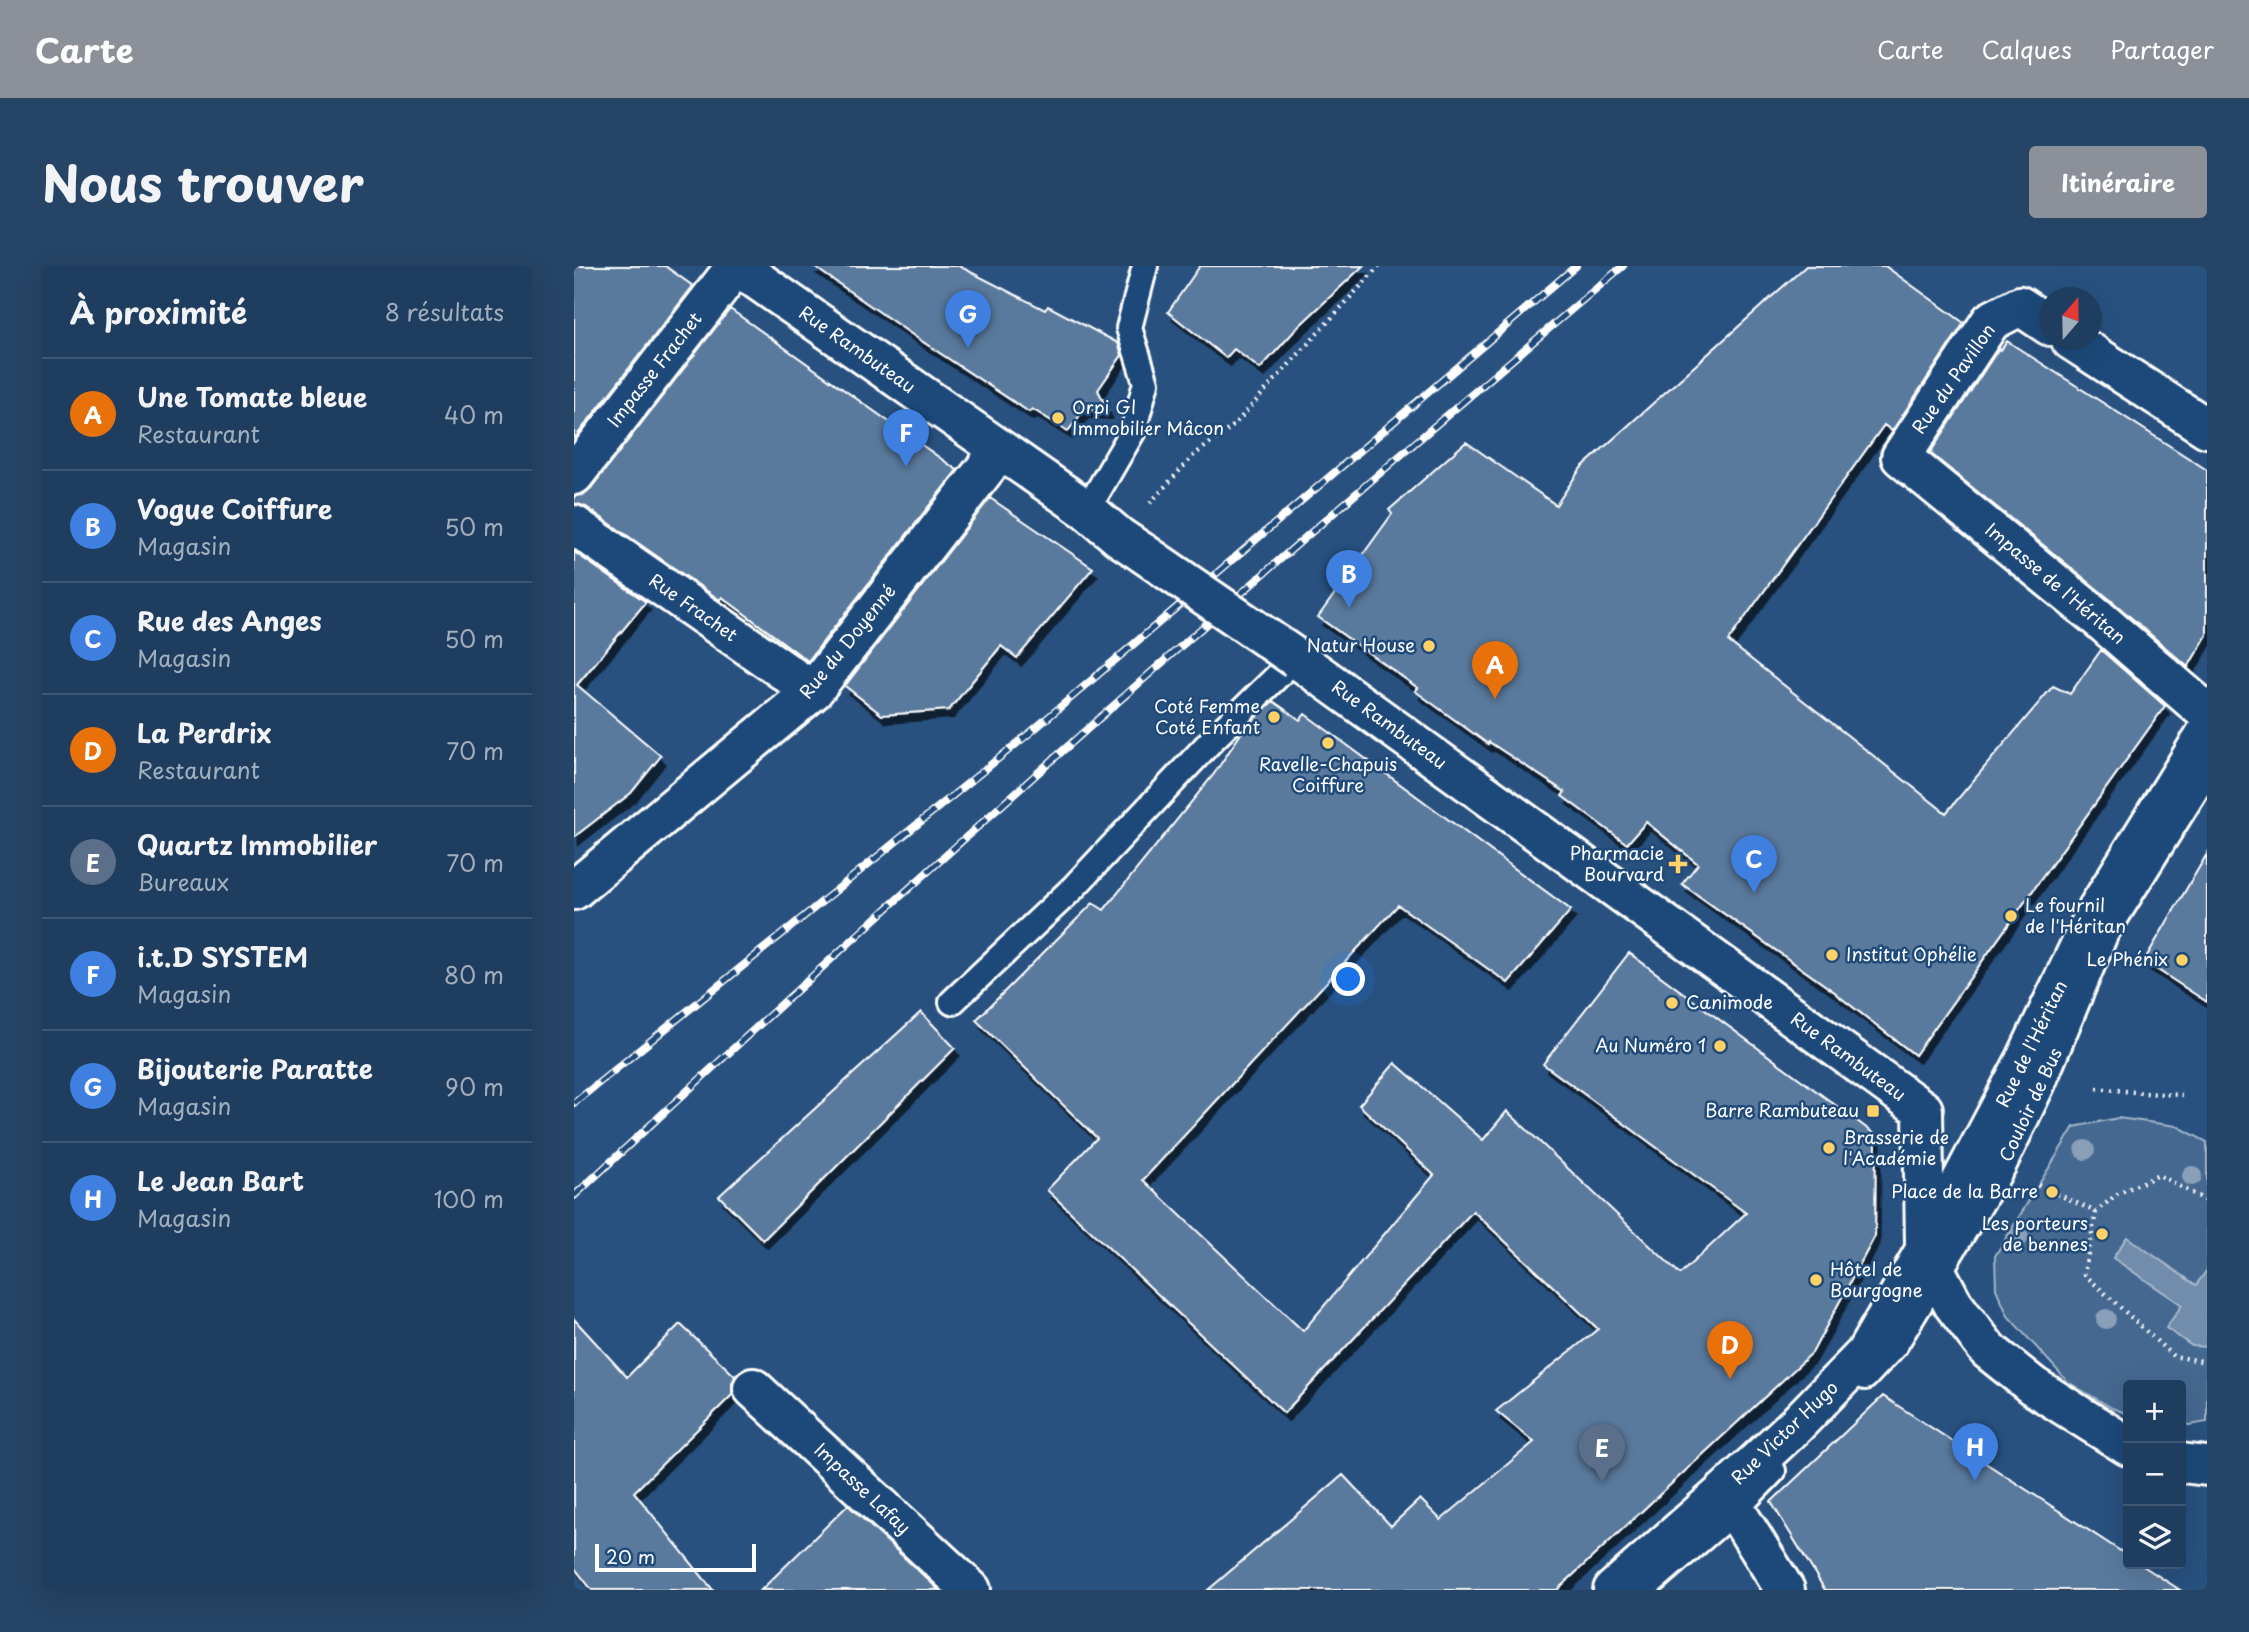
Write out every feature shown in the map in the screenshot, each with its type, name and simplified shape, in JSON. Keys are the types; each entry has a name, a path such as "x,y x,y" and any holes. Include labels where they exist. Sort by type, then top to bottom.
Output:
{"street":[{"name":"Rue Rambuteau","path":"736,266 1296,658 1923,1110 1932,1262"},
{"name":"Impasse Frachet","path":"574,475 736,266"},
{"name":"Rue du Pavillon","path":"1901,457 1991,321 2035,316"},
{"path":"2086,350 2207,428"},
{"name":"Rue du Doyenné","path":"574,890 813,691 1000,450"},
{"name":"Impasse de l'Héritan","path":"1901,457 2098,618 2207,713"},
{"name":"Rue Frachet","path":"574,524 813,691"},
{"name":"Rue de l'Héritan","path":"1932,1262 2098,908 2207,732"},
{"path":"1932,1262 1953,1304 1988,1350 2033,1386 2123,1444"},
{"name":"Rue Victor Hugo","path":"1613,1590 1730,1501 1797,1424 1865,1354 1932,1262"},
{"name":"Impasse Lafay","path":"753,1388 971,1590"},
{"path":"2186,1464 2207,1466"},
{"path":"1730,1501 1785,1590"}],"lane":[{"path":"1087,510 1133,431 1146,383 1129,328 1145,266"},
{"path":"952,1002 1073,888 1212,740 1296,658"},
{"name":"Couloir de Bus","path":"1932,1262 2003,1167 2042,1086 2105,935 2207,772"},
{"path":"1642,1590 1730,1501"}],"path":[{"path":"1131,545 1195,455 1232,427 1379,266"},
{"path":"2097,1088 2182,1095"},
{"path":"2003,1167 2096,1212"},
{"path":"2207,1201 2160,1175 2118,1194 2096,1212 2084,1274 2173,1356 2207,1362"}],"shaded area":[{"path":"2118,1118 2177,1126 2207,1142 2207,1422 2186,1425 2186,1380 2123,1380 2123,1412 2112,1408 2068,1382 2008,1316 1996,1289 1995,1256 2074,1127"},
{"path":"2127,1237 2196,1285 2207,1270 2207,1347 2192,1346 2166,1328 2182,1305 2113,1258"}],"building":[{"path":"574,266 665,266 693,286 574,439"},
{"path":"813,266 959,266 1045,310 1048,306 1118,343 1122,355 1098,390 1108,411 1084,410 1068,431 1032,409 1029,412"},
{"path":"1200,266 1363,266 1297,328 1260,369 1234,349 1226,358 1168,312"},
{"path":"1806,266 1885,266 1964,323 1892,431 1884,425 1728,641 1946,813 2053,686 2070,694 2101,650 2165,706 1915,1055 1836,993 1682,884 1698,864 1646,822 1627,844 1562,796 1565,792 1489,742 1488,744 1415,691 1418,688 1318,617 1392,514 1389,510 1466,442 1556,505 1581,468"},
{"path":"730,309 957,470 808,661 722,597 720,600 586,507 574,503 574,496 583,495 591,488"},
{"path":"2007,341 2207,470 2207,635 2188,667 2112,601 1930,453 1999,348 2001,350"},
{"path":"990,498 1093,568 1017,658 1001,646 949,710 882,715 845,686"},
{"path":"574,552 646,602 577,685 661,756 631,793 574,837"},
{"path":"1273,701 1300,720 1305,714 1571,910 1508,983 1398,905 1143,1180 1303,1331 1434,1175 1359,1105 1395,1063 1483,1140 1507,1111 1680,1274 1746,1213 1543,1064 1629,953 1876,1135 1875,1236 1812,1353 1557,1590 1208,1590 1343,1475 1391,1526 1420,1499 1441,1520 1534,1442 1496,1411 1598,1329 1473,1211 1284,1413 1047,1190 1097,1138 976,1020 1093,903 1104,910 1214,774 1244,729"},
{"path":"2207,854 2207,1002 2144,961"},
{"path":"921,1012 955,1048 763,1240 719,1196"},
{"path":"574,1319 627,1377 680,1324 735,1376 732,1395 634,1492 713,1590 592,1590 574,1567"},
{"path":"1883,1396 2123,1553 2123,1569 2148,1569 2180,1590 1825,1590 1771,1502"},
{"path":"848,1505 939,1590 761,1590"}],"railway":[{"path":"574,1103 1031,732 1576,266"},
{"path":"574,1196 832,958 1092,724 1356,493 1623,266"}],"place":[{"name":"Bijouterie Paratte","path":"968,348"},
{"name":"Orpi Gl Immobilier Mâcon","path":"1058,418"},
{"name":"i.t.D SYSTEM","path":"906,467"},
{"name":"Vogue Coiffure","path":"1349,608"},
{"name":"Natur House","path":"1429,646"},
{"name":"Une Tomate bleue","path":"1495,699"},
{"name":"Coté Femme Coté Enfant","path":"1274,717"},
{"name":"Ravelle-Chapuis Coiffure","path":"1328,743"},
{"name":"Pharmacie Bourvard","path":"1678,864"},
{"name":"Rue des Anges","path":"1754,893"},
{"name":"Le fournil de l'Héritan","path":"2011,916"},
{"name":"Institut Ophélie","path":"1832,955"},
{"name":"Le Phénix","path":"2182,960"},
{"name":"Canimode","path":"1672,1003"},
{"name":"Au Numéro 1","path":"1720,1046"},
{"name":"Barre Rambuteau","path":"1873,1111"},
{"name":"Brasserie de l'Académie","path":"1829,1148"},
{"name":"Place de la Barre","path":"2052,1192"},
{"name":"Les porteurs de bennes","path":"2102,1234"},
{"name":"Hôtel de Bourgogne","path":"1816,1280"},
{"name":"La Perdrix","path":"1730,1379"},
{"name":"Le Jean Bart","path":"1975,1481"},
{"name":"Quartz Immobilier","path":"1602,1482"}]}
